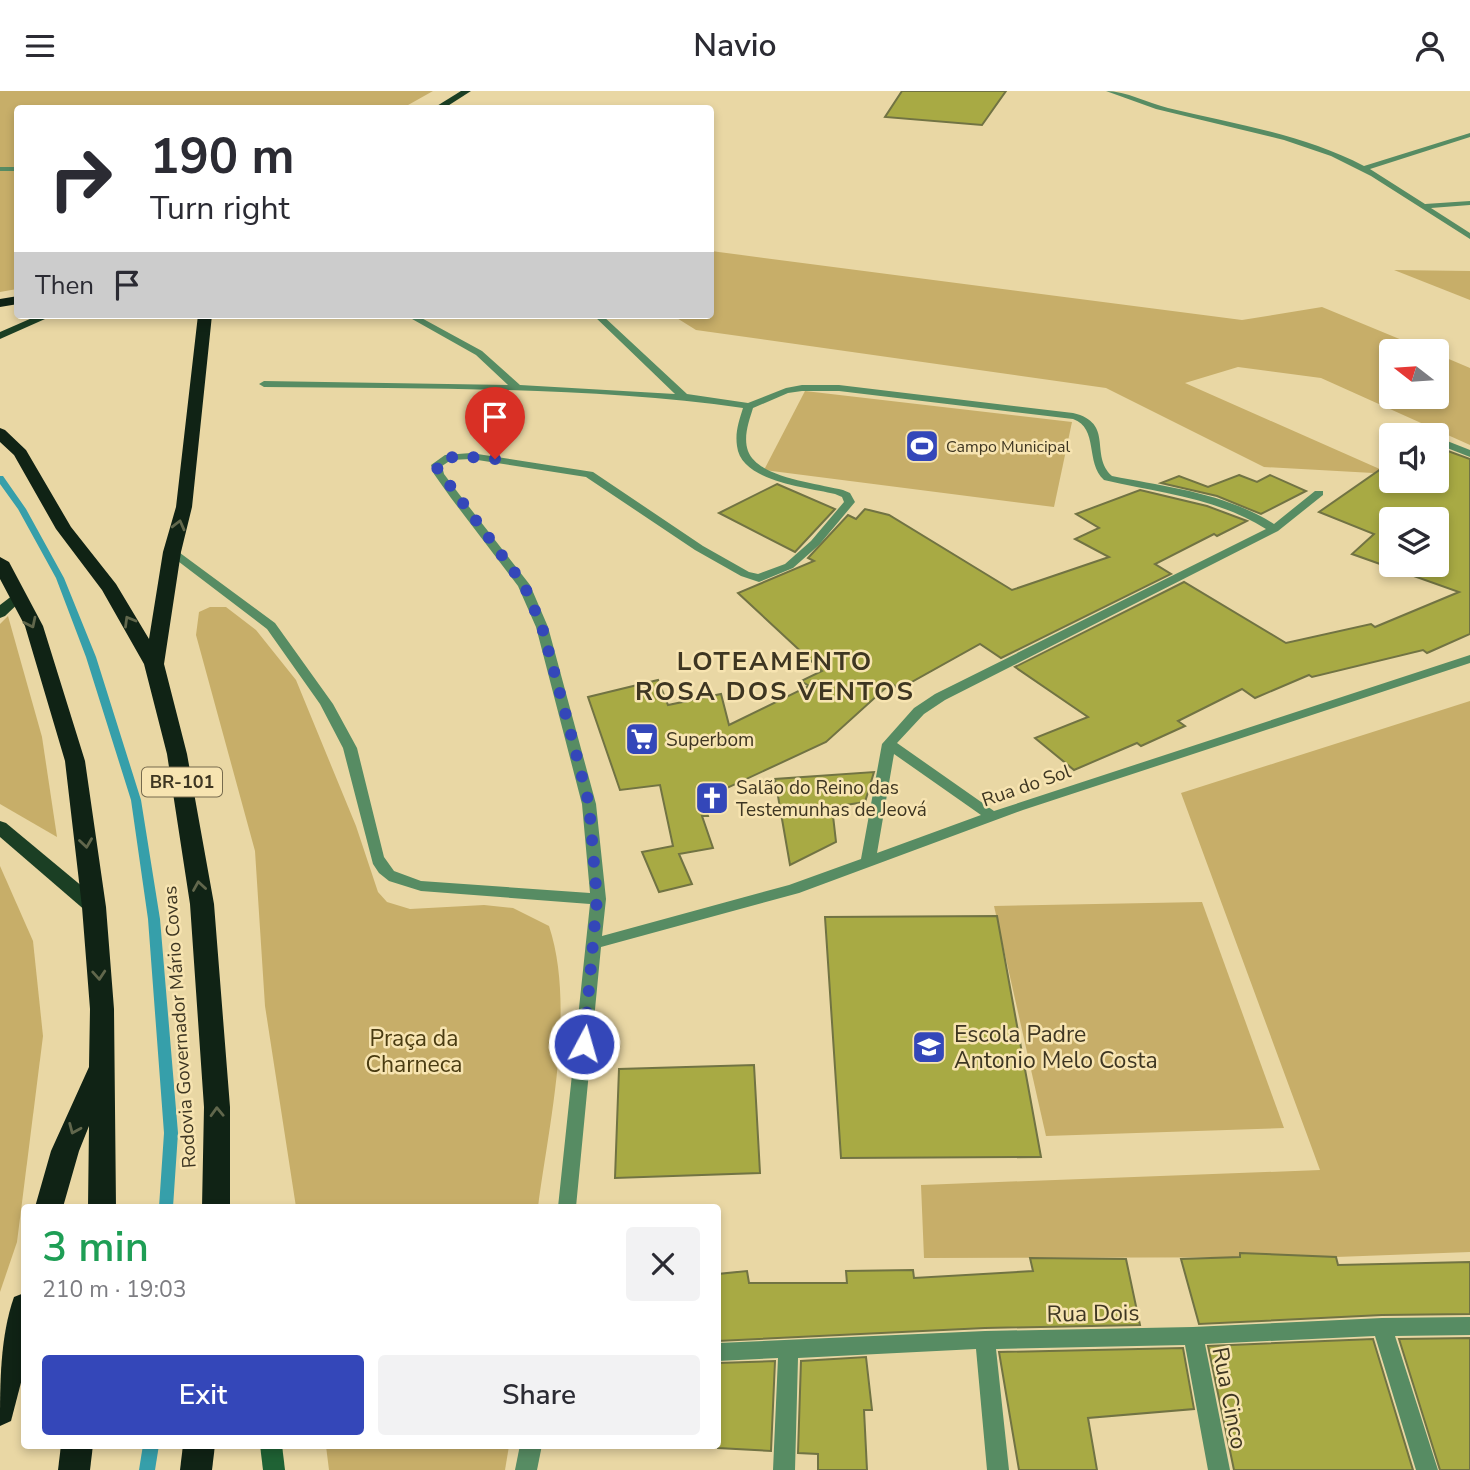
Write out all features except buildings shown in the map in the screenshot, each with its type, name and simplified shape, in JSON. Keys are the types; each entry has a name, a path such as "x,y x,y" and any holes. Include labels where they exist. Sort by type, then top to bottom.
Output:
{"highway":[{"path":"154,664 172,552 184,507 203,319"},
{"name":"Rodovia Governador Mário Covas","path":"0,433 20,453 65,529 110,588 154,664 177,754 202,904 217,1107 217,1194"},
{"path":"0,562 34,626 75,761 94,907 102,1009 102,1204"},
{"path":"49,1204 65,1150 100,1066"},
{"path":"0,1411 21,1318"},
{"path":"74,1470 77,1449"},
{"path":"196,1470 198,1449"}],"main road":[{"path":"443,105 467,91"},
{"path":"0,336 39,319"},
{"path":"0,613 18,597"},
{"path":"0,827 94,907"},
{"path":"271,1449 274,1470"}],"street":[{"path":"1109,91 1163,109 1277,135 1332,154 1363,169 1470,237"},
{"path":"1363,169 1470,135"},
{"path":"1423,207 1470,203"},
{"path":"416,319 479,353 517,388"},
{"path":"601,319 684,397"},
{"path":"264,384 517,388 684,397 749,406 794,389 839,388 1073,416 1090,425 1100,472 1108,478 1221,502 1250,514 1274,529"},
{"path":"567,1204 597,899 589,804 542,627 524,585 439,474 438,462 449,457 471,456 589,474 699,548 745,574 765,577 789,566 815,544 850,502 846,495 839,492 752,468 743,453 739,429 749,406"},
{"path":"1449,445 1470,454"},
{"path":"868,862 889,744 919,711 940,697 1274,529 1319,492"},
{"path":"172,552 271,626 326,704 350,748 377,857 387,874 394,879 421,886 597,899"},
{"name":"Rua do Sol","path":"593,944 794,889 992,816 1470,659"},
{"path":"889,744 992,816"},
{"name":"Rua Dois","path":"721,1352 985,1340 1470,1326"},
{"path":"1382,1327 1427,1470"},
{"name":"Rua Cinco","path":"1193,1336 1219,1470"},
{"path":"985,1340 998,1470"},
{"path":"784,1470 788,1350"},
{"path":"526,1470 530,1449"}],"green space":[{"path":"0,91 433,91 408,105 14,105 14,290 0,292"},
{"path":"714,251 1242,320 1322,307 1400,339 1379,339 1379,404 1321,378 1238,367 1185,383 1379,469 1379,473 1264,467 1106,388 696,330 678,319 714,319"},
{"path":"1394,270 1470,271 1470,300"},
{"path":"1449,359 1470,368 1470,445 1449,436 1449,423 1421,423 1390,409 1449,409"},
{"name":"Campo Municipal","path":"805,391 1072,422 1054,507 764,470"},
{"name":"Praça da Charneca","path":"210,607 226,607 256,630 296,680 356,826 378,892 387,902 410,909 484,905 513,908 549,926 557,958 560,1028 558,1065 538,1204 296,1204 265,1006 255,851 196,635 199,612"},
{"path":"8,616 42,737 57,837 0,804 0,624"},
{"path":"1470,701 1470,1252 1336,1257 924,1258 921,1185 1320,1170 1181,793"},
{"path":"0,866 33,941 43,1036 17,1242 0,1292"},
{"path":"1202,902 1284,1128 1046,1136 994,906"},
{"path":"326,1449 508,1449 505,1470 329,1470"}],"waterway":[{"path":"0,478 22,509 60,578 91,657 136,800 154,919 171,1133 166,1204"},
{"path":"147,1470 150,1449"}],"place":[{"name":"Campo Municipal","path":"922,446"},
{"name":"Superbom","path":"642,739"},
{"name":"Salão do Reino das Testemunhas de Jeová","path":"712,798"},
{"name":"Escola Padre Antonio Melo Costa","path":"929,1047"}],"district":[{"name":"LOTEAMENTO ROSA DOS VENTOS","path":"775,676"}],"route":[{"path":"495,459 456,456 444,458 436,465 439,474 455,496 524,585 542,627 561,694 589,804 597,899 584,1044"}]}
